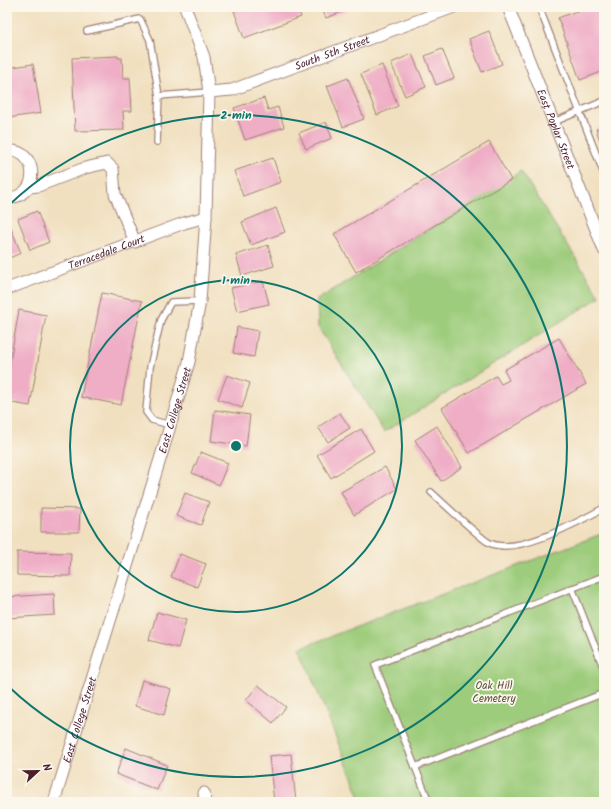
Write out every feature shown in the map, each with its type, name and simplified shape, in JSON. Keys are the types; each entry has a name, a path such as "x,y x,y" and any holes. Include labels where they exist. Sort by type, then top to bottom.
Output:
{"street":[{"name":"East College Street","path":"54,802 189,362 200,302 206,217 209,92 204,57 185,7"},
{"name":"South 5th Street","path":"209,92 232,90 454,7"},
{"name":"East Poplar Street","path":"508,7 604,250"},
{"path":"7,151 18,152 25,157 32,171 32,179 29,187 24,193 16,197 7,198"},
{"path":"29,187 38,186 85,168 107,163 113,168 115,194 135,242"},
{"name":"Terracedale Court","path":"7,289 184,223 206,217"}],"lane":[{"path":"539,7 604,174"},
{"path":"87,31 140,19 150,40 159,96 157,142"},
{"path":"159,96 209,92"},
{"path":"554,122 604,100"},
{"path":"170,425 152,420 146,412 150,367 161,320 171,302 200,302"},
{"path":"431,492 463,522 489,543 502,546 516,546 537,540 582,520 604,508"},
{"path":"428,802 375,665 604,576"},
{"path":"572,588 604,669"},
{"path":"415,767 604,693"}],"green space":[{"path":"521,171 600,297 384,432 318,327 317,300"},
{"name":"Oak Hill Cemetery","path":"604,533 604,802 362,802 300,648"}],"building":[{"path":"246,7 298,7 301,17 244,38 234,11"},
{"path":"321,7 346,7 347,10 326,18"},
{"path":"588,7 602,7 604,12 604,71 580,80 558,18"},
{"path":"489,31 502,64 482,72 469,39"},
{"path":"442,49 454,78 436,85 425,56"},
{"path":"412,54 426,87 405,96 391,63"},
{"path":"118,56 118,58 122,58 123,78 130,78 132,111 123,111 124,130 75,131 72,58"},
{"path":"33,64 41,113 8,118 7,68"},
{"path":"382,65 398,106 377,115 361,74"},
{"path":"348,78 364,119 343,127 327,86"},
{"path":"264,98 268,110 278,107 284,127 245,140 234,108"},
{"path":"326,122 332,138 306,149 299,133"},
{"path":"604,127 604,152 596,129"},
{"path":"489,142 511,180 356,272 334,234"},
{"path":"273,158 281,182 243,196 234,171"},
{"path":"276,208 285,232 251,245 242,222"},
{"path":"37,211 49,242 30,250 18,219"},
{"path":"8,221 21,253 7,259 7,222"},
{"path":"268,245 274,266 242,276 236,255"},
{"path":"263,281 269,304 237,311 231,288"},
{"path":"102,293 142,301 121,405 81,397"},
{"path":"19,310 46,315 30,406 7,402 7,379"},
{"path":"237,327 258,331 254,357 233,353"},
{"path":"559,338 586,384 469,453 442,408 496,376 501,384 509,380 504,370"},
{"path":"227,375 250,383 242,408 218,399"},
{"path":"215,410 250,415 246,446 211,441"},
{"path":"340,413 350,428 328,442 318,427"},
{"path":"437,426 462,467 441,481 415,440"},
{"path":"361,429 374,451 331,478 317,455"},
{"path":"201,452 228,463 219,485 192,473"},
{"path":"385,467 397,489 354,515 341,492"},
{"path":"185,493 209,502 201,525 176,516"},
{"path":"41,508 80,509 79,532 41,532"},
{"path":"17,552 71,553 70,576 17,575"},
{"path":"180,554 206,564 197,587 171,577"},
{"path":"54,594 55,615 7,618 7,597"},
{"path":"157,612 186,620 178,648 149,640"},
{"path":"7,654 12,691 7,692"},
{"path":"142,680 171,689 164,715 135,706"},
{"path":"258,685 286,707 273,723 246,700"},
{"path":"126,748 167,765 157,790 116,774"},
{"path":"291,754 296,802 274,802 269,756"}]}
